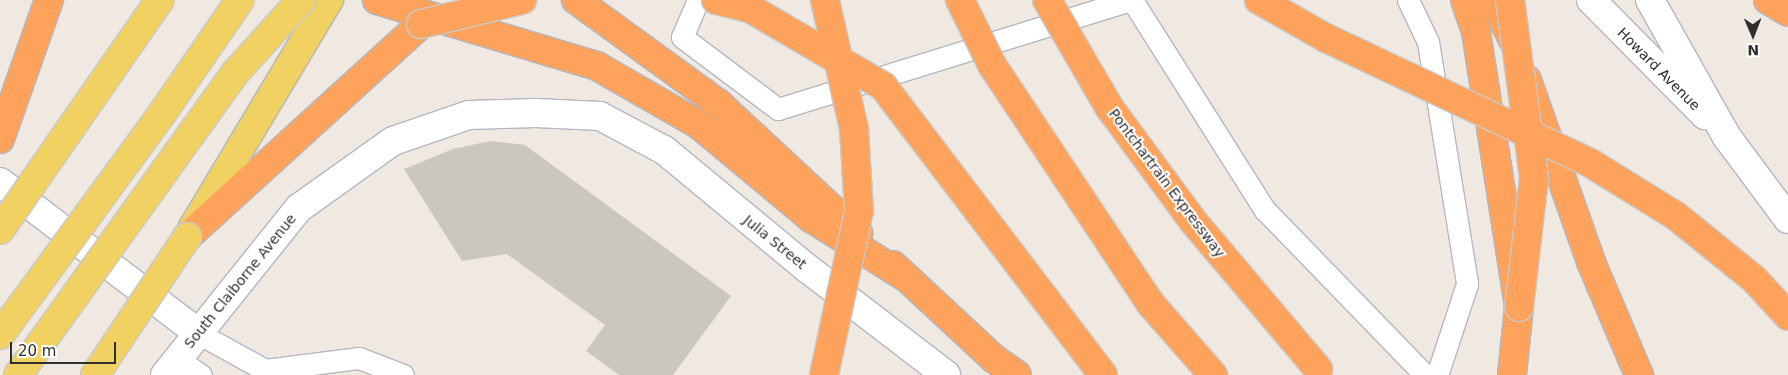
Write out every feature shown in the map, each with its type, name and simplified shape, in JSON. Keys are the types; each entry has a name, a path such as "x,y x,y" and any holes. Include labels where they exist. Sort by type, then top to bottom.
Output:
{"highway":[{"path":"0,138 49,0"},
{"path":"377,0 597,66 698,124 811,218 907,278"},
{"path":"187,237 421,24 460,0"},
{"path":"421,24 522,0"},
{"path":"576,0 719,104 993,358 1017,375"},
{"path":"716,0 751,9 883,86 1102,375"},
{"path":"824,375 859,211 854,129 825,0"},
{"path":"960,0 992,65 1145,295 1213,375"},
{"name":"Pontchartrain Expressway","path":"1047,0 1109,106 1193,221 1325,375"},
{"path":"1258,0 1326,38 1592,164 1676,216 1754,279 1788,316"},
{"path":"1465,0 1476,32 1520,307"},
{"path":"1493,0 1511,34 1591,262 1640,375"},
{"path":"1510,0 1534,178 1512,375"},
{"path":"1768,0 1788,12"}],"main road":[{"path":"0,230 160,0"},
{"path":"0,335 240,0"},
{"path":"18,375 236,72 301,0"},
{"path":"95,375 187,237 329,0"}],"street":[{"name":"Howard Avenue","path":"1591,0 1727,137"},
{"name":"Howard Avenue","path":"1650,0 1727,137 1788,219"},
{"name":"South Claiborne Avenue","path":"172,367 299,208 393,142 469,115 600,116"},
{"name":"Julia Street","path":"600,116 664,150 808,269 946,375"},
{"path":"0,182 198,333"}],"lane":[{"path":"698,0 682,36 778,109 1132,0 1265,210 1425,375"},
{"path":"1408,0 1428,42 1466,284 1437,375"},
{"path":"198,333 265,370 359,358 402,375"},
{"path":"172,367 201,375"}],"building":[{"path":"490,141 525,145 731,296 673,375 619,375 586,351 605,325 507,254 462,261 404,169 453,149"}]}
